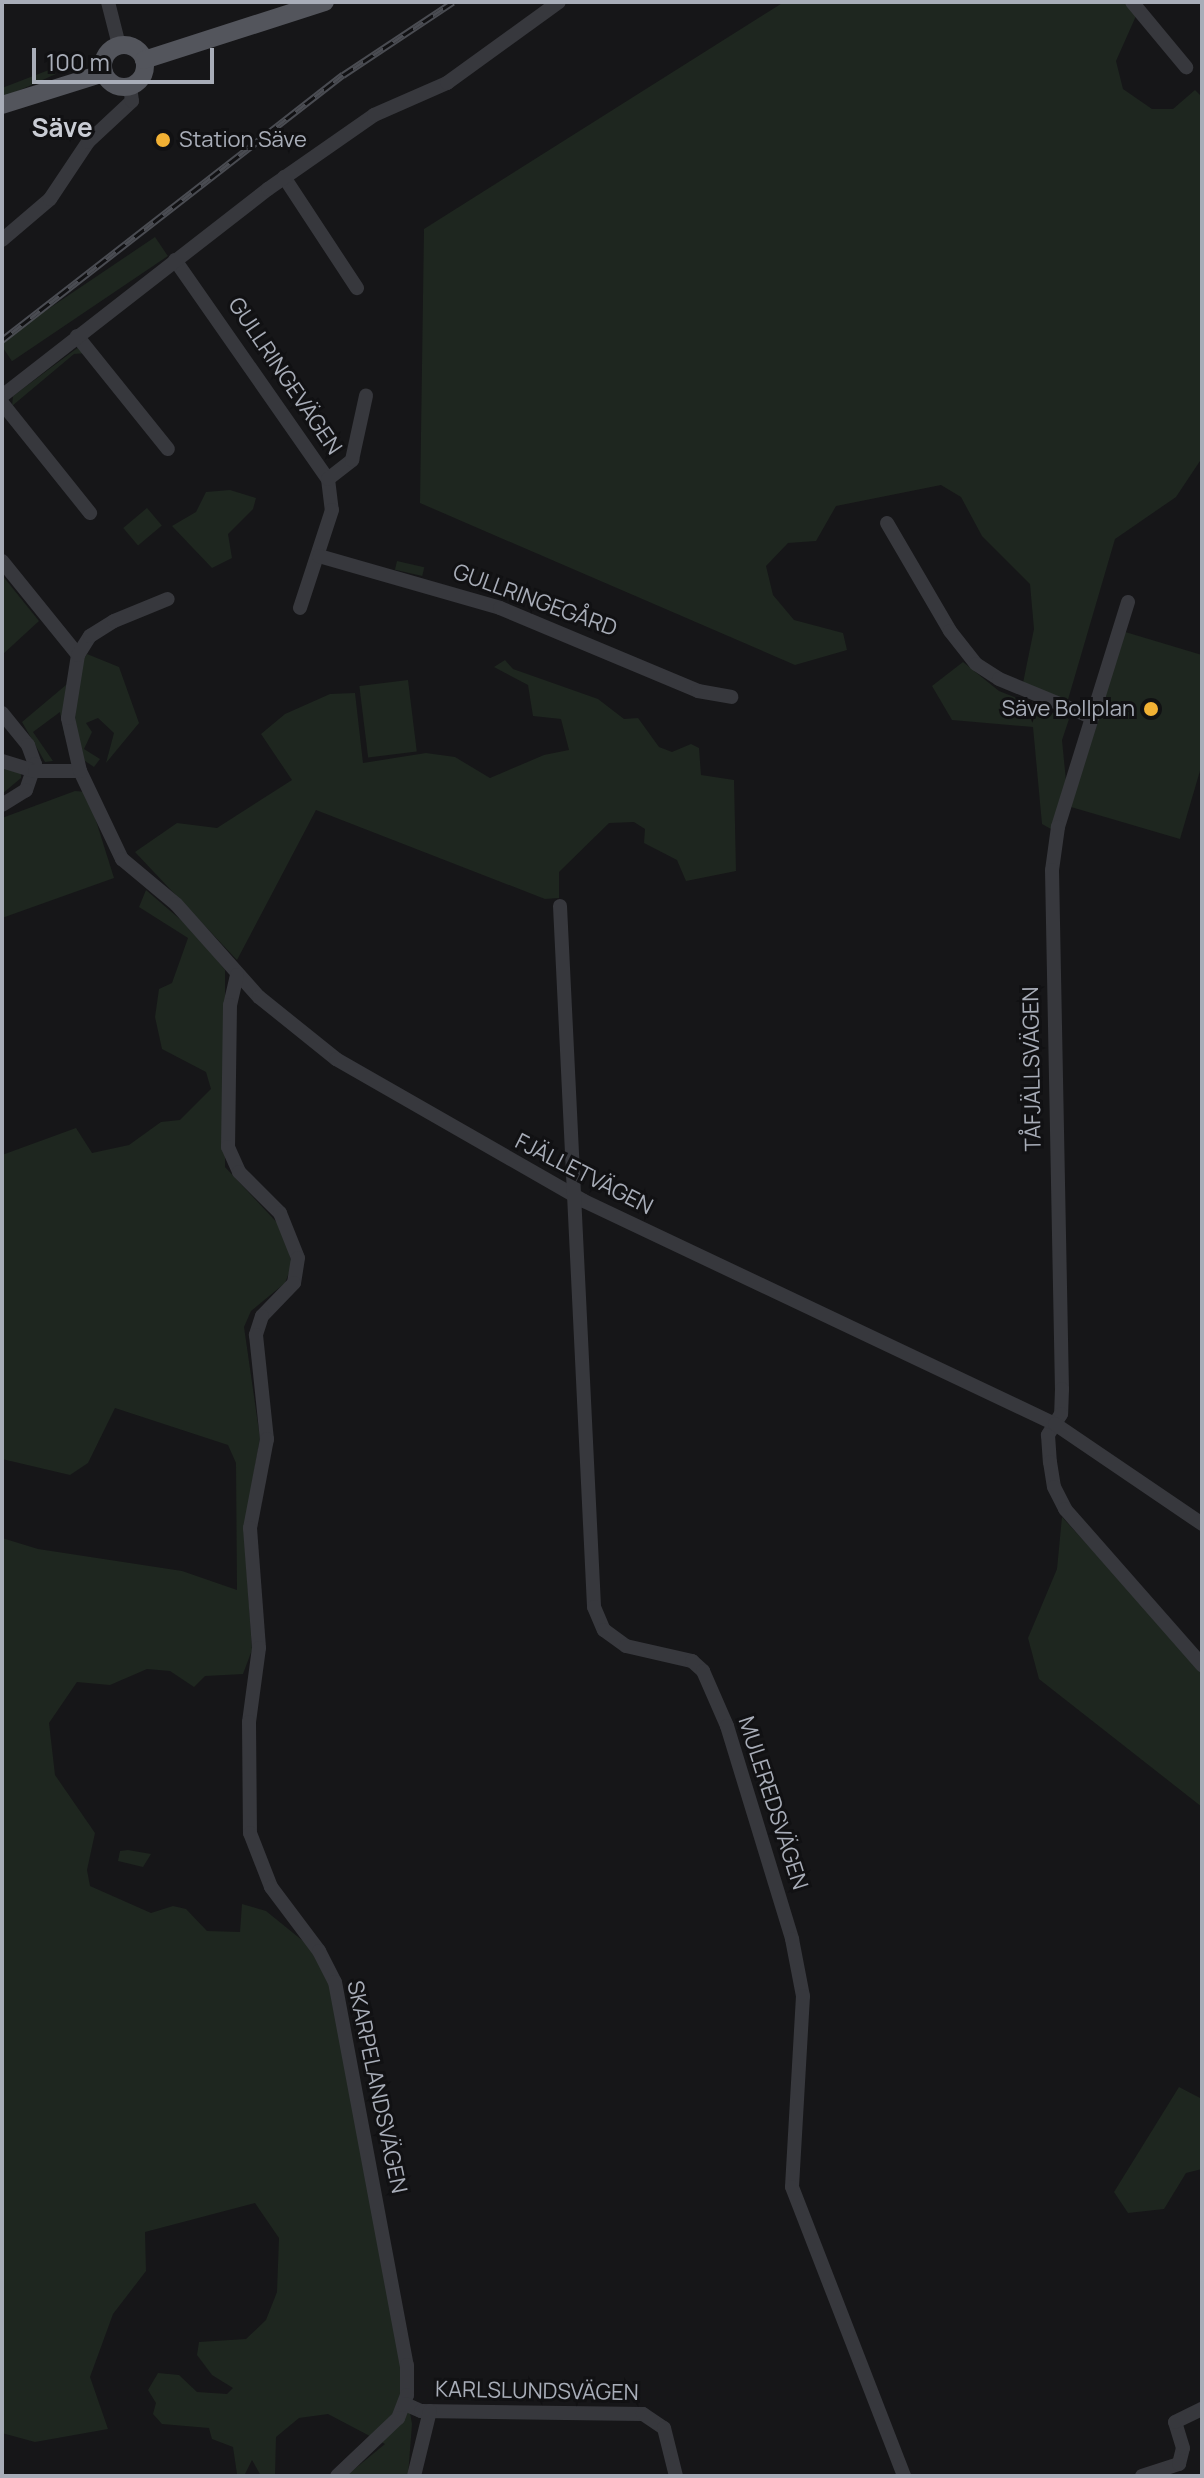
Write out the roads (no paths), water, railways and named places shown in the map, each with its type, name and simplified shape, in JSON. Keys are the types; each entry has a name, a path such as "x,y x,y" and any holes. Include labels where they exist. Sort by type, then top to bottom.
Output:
{"main road":[{"path":"144,60 325,2"},
{"path":"119,45 136,49 144,60 142,78 130,86 112,84 104,73 104,58 119,45"},
{"path":"2,105 104,73"}],"street":[{"path":"108,2 119,45"},
{"path":"2,396 284,177 374,115 447,83 559,2"},
{"path":"1132,2 1186,67"},
{"path":"2,240 50,199 88,142 132,101 130,86"},
{"path":"284,177 357,288"},
{"name":"GULLRINGEVÄGEN","path":"175,260 328,479 352,460 366,396"},
{"path":"77,336 168,449"},
{"path":"2,403 90,513"},
{"path":"300,608 332,510 328,479"},
{"path":"887,523 950,631 976,664 999,679 1091,717"},
{"name":"GULLRINGEGÅRD","path":"319,556 500,608 698,691 731,697"},
{"path":"2,561 78,655 90,636 114,621 168,599"},
{"name":"TÅFJÄLLSVÄGEN","path":"1128,602 1058,827 1051,886 1062,1389 1055,1424 1048,1435 1054,1487 1065,1509 1202,1665"},
{"name":"FJÄLLETVÄGEN","path":"78,655 68,718 80,771 122,859 176,904 237,975 327,1053 573,1195 1055,1424 1202,1524"},
{"path":"2,713 31,751 35,771 21,795 2,805"},
{"path":"2,761 35,771 80,771"},
{"name":"MULEREDSVÄGEN","path":"560,906 594,1607 604,1630 626,1646 692,1661 703,1671 727,1726 792,1939 803,1996 792,2187 904,2476"},
{"name":"SKARPELANDSVÄGEN","path":"237,975 230,1005 228,1147 239,1172 280,1213 298,1258 294,1283 262,1316 256,1339 267,1439 250,1528 259,1648 250,1706 250,1833 271,1887 319,1951 335,1982 403,2333 405,2404"},
{"path":"337,2476 386,2434 405,2404"},
{"name":"KARLSLUNDSVÄGEN","path":"405,2404 430,2411 643,2414 664,2428 676,2476"},
{"path":"1142,2476 1179,2464 1183,2448 1175,2422 1202,2409"},
{"path":"414,2476 430,2411"}],"railway":[{"path":"2,340 343,75 453,2"}],"place":[{"name":"Station Säve","path":"163,140"},
{"name":"Säve Bollplan","path":"1151,709"}],"district":[{"name":"Säve","path":"62,128"}]}
